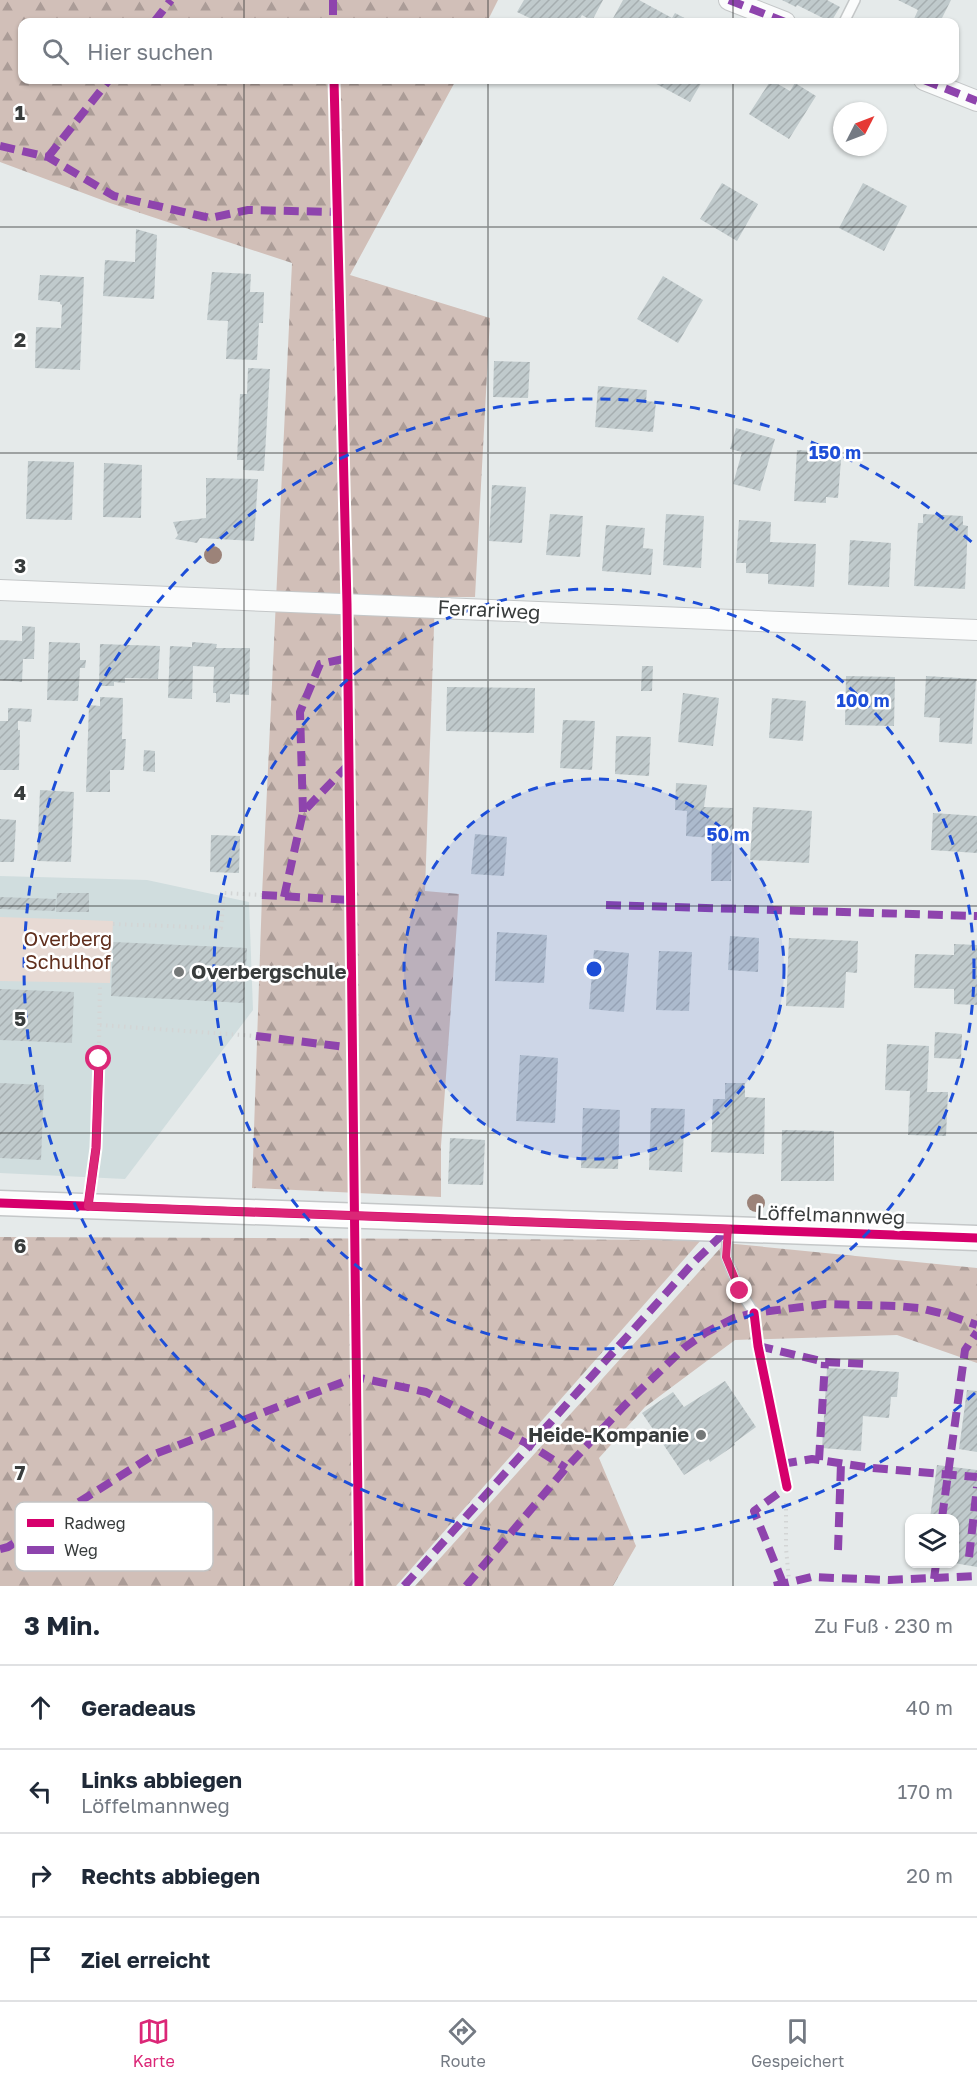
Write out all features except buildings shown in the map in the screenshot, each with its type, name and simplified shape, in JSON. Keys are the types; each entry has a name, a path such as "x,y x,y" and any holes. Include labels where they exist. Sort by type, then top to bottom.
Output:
{"street":[{"path":"729,0 775,18"},
{"path":"934,84 977,101"},
{"name":"Ferrariweg","path":"0,590 977,630"},
{"name":"Löffelmannweg","path":"0,1203 977,1238"}],"lane":[{"path":"845,18 855,0"},
{"path":"88,1206 96,1148 99,1059"},
{"path":"728,1229 726,1257 740,1291 754,1313 758,1346 787,1487"}],"path":[{"path":"113,924 221,928 224,893 262,895"},
{"path":"99,1059 100,983"},
{"path":"100,1025 256,1036"},
{"path":"787,1487 786,1548 789,1581"}],"shaded area":[{"path":"0,876 147,880 249,902 253,1010 125,1179 0,1173"}],"green space":[{"path":"0,0 498,0 489,18 18,18 18,84 454,84 350,275 490,318 475,597 435,597 425,891 459,894 441,1146 441,1197 252,1188 262,895 292,263 110,203 0,162"},
{"name":"Overberg Schulhof","path":"0,917 113,921 110,983 0,981"},
{"path":"0,1237 701,1240 396,1586 0,1586"},
{"path":"725,1243 977,1268 977,1363 897,1335 735,1340 645,1407 599,1458 636,1546 613,1586 415,1586"}],"marked path":[{"path":"157,18 171,0"},
{"path":"333,0 333,18"},
{"path":"729,0 775,18"},
{"path":"48,157 106,84"},
{"path":"934,84 977,101"},
{"path":"0,146 48,157 114,196 210,218 248,210 336,212"},
{"path":"303,812 300,712 320,664 348,658"},
{"path":"284,897 303,812 349,764"},
{"path":"262,895 351,900"},
{"path":"606,905 977,916"},
{"path":"256,1036 354,1048"},
{"path":"404,1586 693,1263 728,1229"},
{"path":"466,1586 566,1468 624,1406 684,1348 705,1333 734,1318 754,1313 825,1304 896,1306 919,1308 977,1325"},
{"path":"943,1514 965,1350 977,1332"},
{"path":"758,1346 825,1362 866,1364"},
{"path":"819,1460 825,1362"},
{"path":"79,1502 155,1454 356,1377 426,1392 530,1445 566,1468"},
{"path":"782,1464 812,1459 872,1468 977,1477"},
{"path":"838,1550 841,1463"},
{"path":"783,1583 754,1511 787,1487"},
{"path":"969,1557 977,1487"},
{"path":"0,1549 15,1543"},
{"path":"934,1579 935,1568"},
{"path":"774,1586 811,1577 889,1580 977,1576"}],"cycle path":[{"path":"334,84 347,604 359,1586"},
{"path":"88,1206 96,1148 99,1059"},
{"path":"0,1203 977,1238"},
{"path":"754,1313 758,1346 787,1487"}],"place":[{"name":"Overbergschule","path":"179,972"},
{"name":"Heide-Kompanie","path":"701,1435"}],"route":[{"path":"99,1059 96,1148 88,1206 728,1229 726,1257 740,1291"}]}
